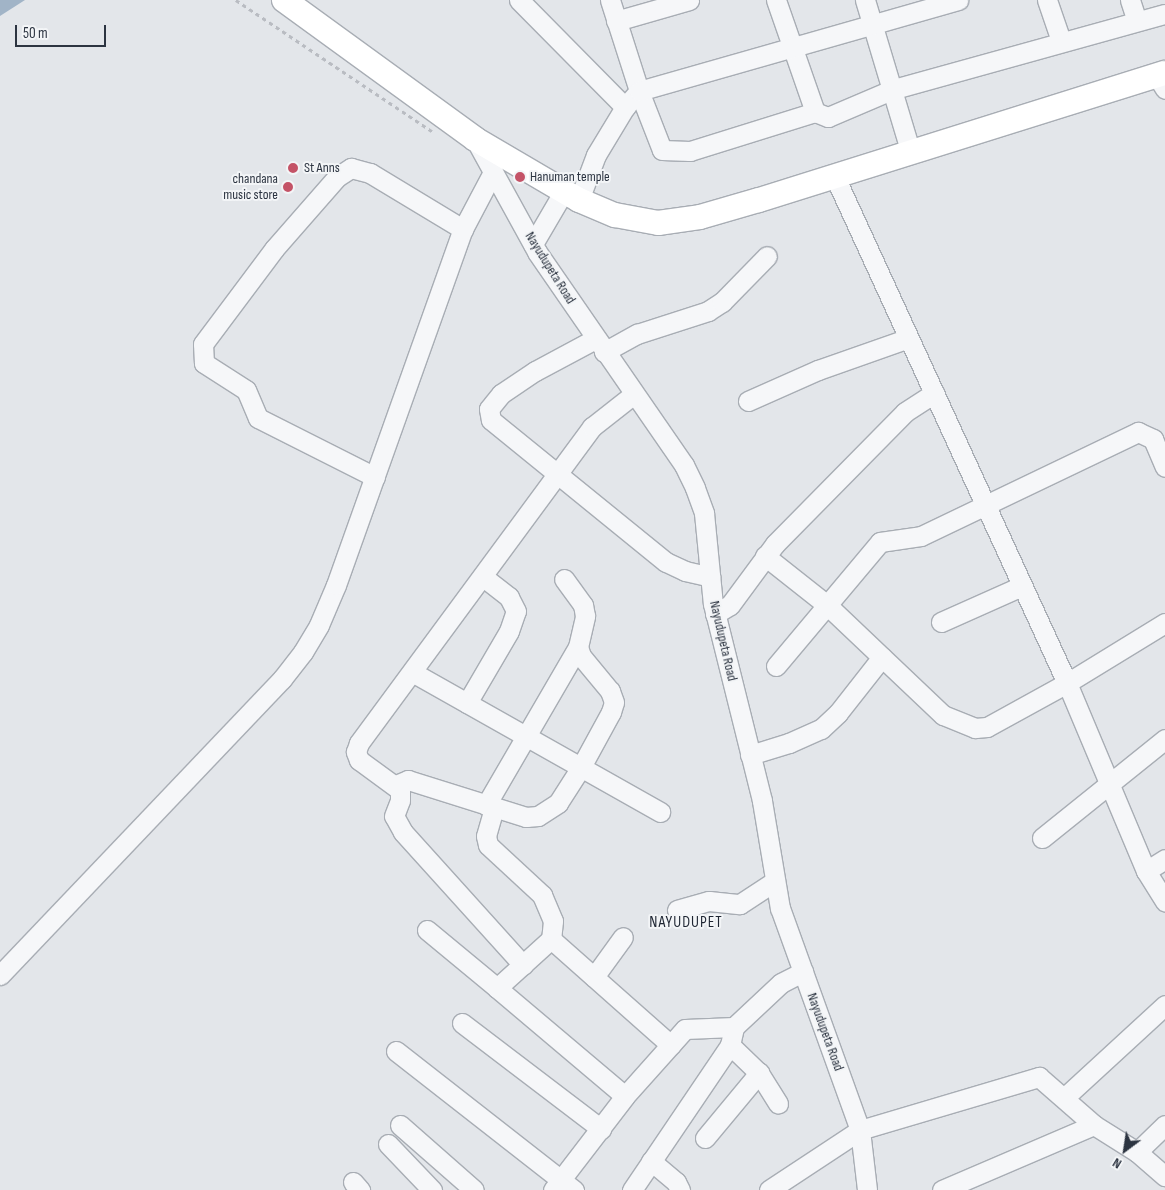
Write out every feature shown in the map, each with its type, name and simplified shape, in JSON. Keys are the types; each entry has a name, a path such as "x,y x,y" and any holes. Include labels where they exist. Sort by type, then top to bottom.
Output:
{"main road":[{"path":"284,0 475,139 572,196 615,215 658,223 700,217 1162,79"}],"street":[{"path":"519,0 625,107"},
{"path":"610,0 638,91 662,150 690,151 815,112 828,117 894,89 1060,41 1165,14"},
{"path":"616,21 689,0"},
{"path":"776,0 815,112"},
{"path":"865,0 871,24 894,89 911,153"},
{"path":"533,244 572,196 625,107 638,91 958,0"},
{"path":"1047,0 1060,41"},
{"path":"1130,0 1137,21"},
{"name":"Nayudupeta Road","path":"475,139 533,244 684,466 695,488 704,513 710,577 716,614 750,754 780,908 860,1130 867,1190"},
{"path":"375,476 258,418 246,390 204,363 203,344 274,249 337,177 351,168 370,173 463,229"},
{"path":"0,974 282,679 319,625 375,476 463,229 493,172"},
{"path":"835,176 1067,683 1146,871 1165,902"},
{"path":"710,577 685,571 666,562 496,425 491,420 488,409 501,394 535,371 600,345 708,311 722,302 767,256"},
{"path":"748,402 818,370 908,338"},
{"path":"716,614 730,604 765,556 905,412 934,393"},
{"path":"523,965 395,821 401,795 396,785 359,760 356,752 359,743 601,418 634,394"},
{"path":"776,666 880,542 921,536 984,504 1138,432 1153,439 1165,467"},
{"path":"765,556 827,605 943,715 975,728 987,727 1067,683 1165,623"},
{"path":"467,703 509,631 516,611 510,597 483,577"},
{"path":"497,988 551,940 553,921 542,895 488,844 486,836 490,807 526,736 578,647 584,616 583,605 564,579"},
{"path":"941,622 1022,586"},
{"path":"396,785 408,780 526,817 538,816 558,803 581,767 611,712 614,702 610,691 590,669 578,647"},
{"path":"750,754 790,743 821,729 838,713 882,657"},
{"path":"412,672 660,812"},
{"path":"1042,838 1165,738"},
{"path":"1146,871 1165,859"},
{"path":"677,910 709,901 740,904 775,881"},
{"path":"427,930 625,1096"},
{"path":"594,977 623,937"},
{"path":"551,940 671,1045"},
{"path":"632,1190 732,1036 781,983 803,972"},
{"path":"1065,1097 1165,1005"},
{"path":"462,1023 601,1129"},
{"path":"396,1051 562,1187 625,1096 685,1029 732,1036 778,1103"},
{"path":"705,1138 759,1073"},
{"path":"769,1190 860,1130 1039,1077 1065,1097 1094,1125 1136,1152 1165,1176"},
{"path":"400,1125 474,1190"},
{"path":"942,1190 1094,1125"},
{"path":"1136,1152 1165,1125"},
{"path":"388,1144 432,1190"},
{"path":"651,1161 676,1182 680,1190"}],"path":[{"path":"236,0 434,132"}],"water":[{"path":"0,0 25,0 0,16"}],"place":[{"name":"St Anns","path":"293,168"},
{"name":"Hanuman temple","path":"520,177"},
{"name":"chandana music store","path":"288,187"}],"district":[{"name":"NAYUDUPET","path":"686,923"}]}
